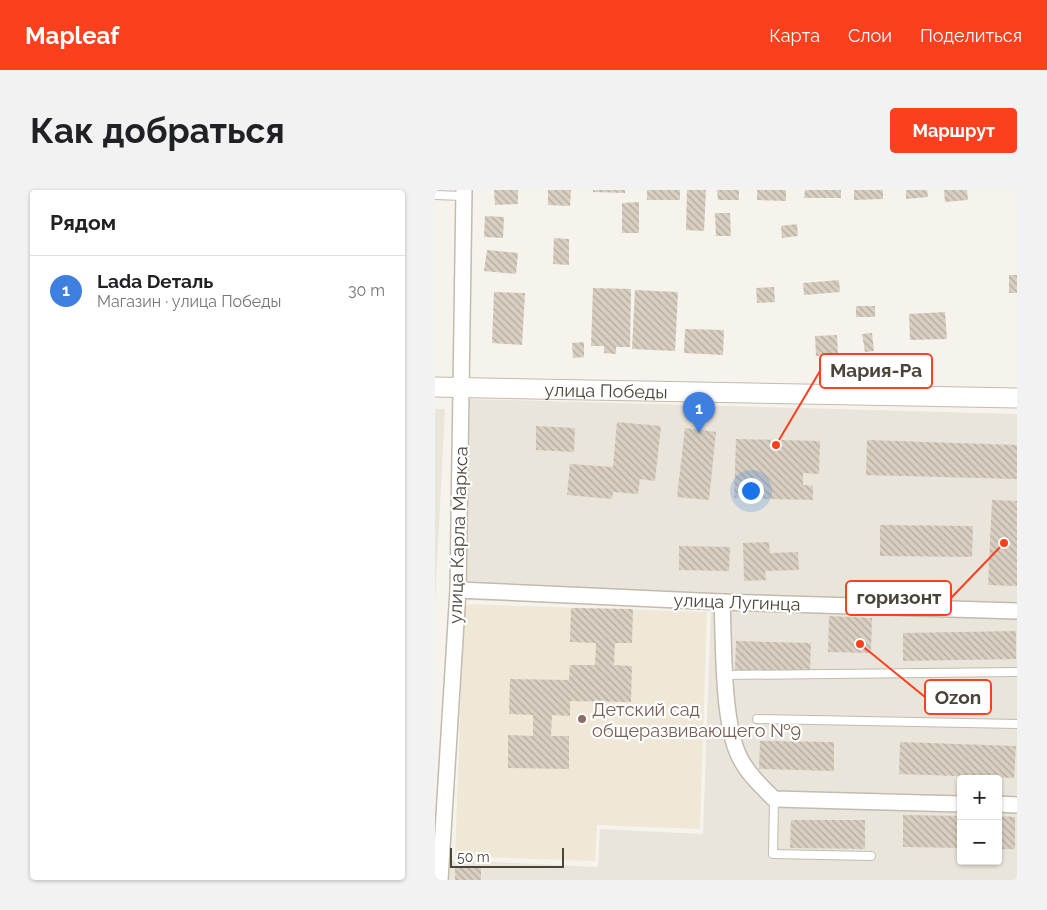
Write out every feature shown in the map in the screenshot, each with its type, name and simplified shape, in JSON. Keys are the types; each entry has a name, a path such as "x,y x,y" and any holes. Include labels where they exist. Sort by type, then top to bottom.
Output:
{"street":[{"name":"улица Карла Маркса","path":"440,880 458,590 463,388 463,193"},
{"name":"улица Победы","path":"435,386 1017,398"},
{"name":"улица Лугинца","path":"458,590 722,602 1017,611"},
{"path":"722,602 729,716 739,758 752,776 774,799 957,804"},
{"path":"1002,804 1017,805"}],"lane":[{"path":"435,195 463,193"},
{"path":"726,675 1017,672"},
{"path":"757,719 1017,724"},
{"path":"774,799 773,854 871,856"}],"shaded area":[{"path":"470,399 1017,414 1017,880 449,880 450,860 598,867 600,829 703,834 711,608 464,600"},
{"path":"435,409 445,409 435,602"},
{"name":"Детский сад общеразвивающего №9","path":"464,604 707,612 700,829 597,825 595,861 455,856"}],"building":[{"path":"494,190 518,190 518,204 495,205"},
{"path":"548,190 571,190 570,206 548,205"},
{"path":"593,190 625,190 625,193 593,192"},
{"path":"647,190 680,190 680,200 647,200"},
{"path":"687,190 706,190 704,231 686,230"},
{"path":"717,190 739,190 739,200 718,200"},
{"path":"757,190 786,190 786,201 757,200"},
{"path":"805,190 841,190 841,198 804,198"},
{"path":"854,190 883,190 883,199 854,200"},
{"path":"906,190 927,190 928,197 906,199"},
{"path":"944,190 967,190 968,200 945,202"},
{"path":"639,202 639,233 622,233 622,203"},
{"path":"715,213 730,213 731,236 716,236"},
{"path":"485,216 504,217 503,238 484,237"},
{"path":"797,224 798,236 782,238 781,226"},
{"path":"554,238 569,239 569,265 553,264"},
{"path":"487,250 518,253 516,274 484,271"},
{"path":"1009,275 1017,275 1017,293 1009,293"},
{"path":"839,280 840,292 804,295 803,283"},
{"path":"774,287 775,302 757,303 756,288"},
{"path":"593,288 631,289 630,347 616,347 616,354 604,353 604,346 591,346"},
{"path":"635,290 678,292 675,351 632,349"},
{"path":"494,292 525,293 522,345 492,343"},
{"path":"856,306 875,306 875,317 856,317"},
{"path":"945,312 947,339 910,340 909,314"},
{"path":"685,329 724,330 723,355 684,353"},
{"path":"872,333 874,351 865,352 862,334"},
{"path":"837,335 838,355 816,356 815,336"},
{"path":"584,342 584,357 573,358 572,343"},
{"path":"617,422 661,426 655,481 640,479 638,494 613,492 612,499 567,495 570,464 613,467"},
{"path":"536,426 575,428 574,452 536,450"},
{"path":"685,428 716,432 709,500 677,497"},
{"path":"736,439 820,441 819,474 803,473 803,485 813,486 813,500 734,498"},
{"path":"867,440 1017,445 1017,479 866,475"},
{"path":"992,500 1017,501 1017,586 988,585"},
{"path":"880,525 973,526 972,557 880,556"},
{"path":"769,542 770,553 798,552 799,570 765,571 766,580 744,581 743,543"},
{"path":"679,546 730,547 729,571 679,570"},
{"path":"571,608 633,609 632,643 615,643 614,665 632,666 631,702 570,701 570,716 552,715 551,736 569,736 569,769 508,768 508,735 533,736 533,715 509,714 510,679 569,680 570,665 595,665 596,643 570,642"},
{"path":"829,616 872,618 871,653 828,652"},
{"path":"1016,631 1016,659 903,661 903,633"},
{"path":"736,641 811,643 810,672 735,670"},
{"path":"760,741 834,742 834,771 759,769"},
{"path":"900,742 1016,746 1014,778 1002,778 1002,775 899,774"},
{"path":"903,815 957,816 957,848 903,847"},
{"path":"1002,816 1015,817 1015,849 1002,849"},
{"path":"791,820 865,820 865,849 790,848"},
{"path":"455,868 481,868 481,880 455,880"}],"place":[{"name":"Lada Dеталь","path":"699,433"},
{"name":"Мария-Ра","path":"776,445"},
{"name":"горизонт","path":"1004,543"},
{"name":"Ozon","path":"860,644"},
{"name":"Детский сад общеразвивающего №9","path":"582,719"}]}
